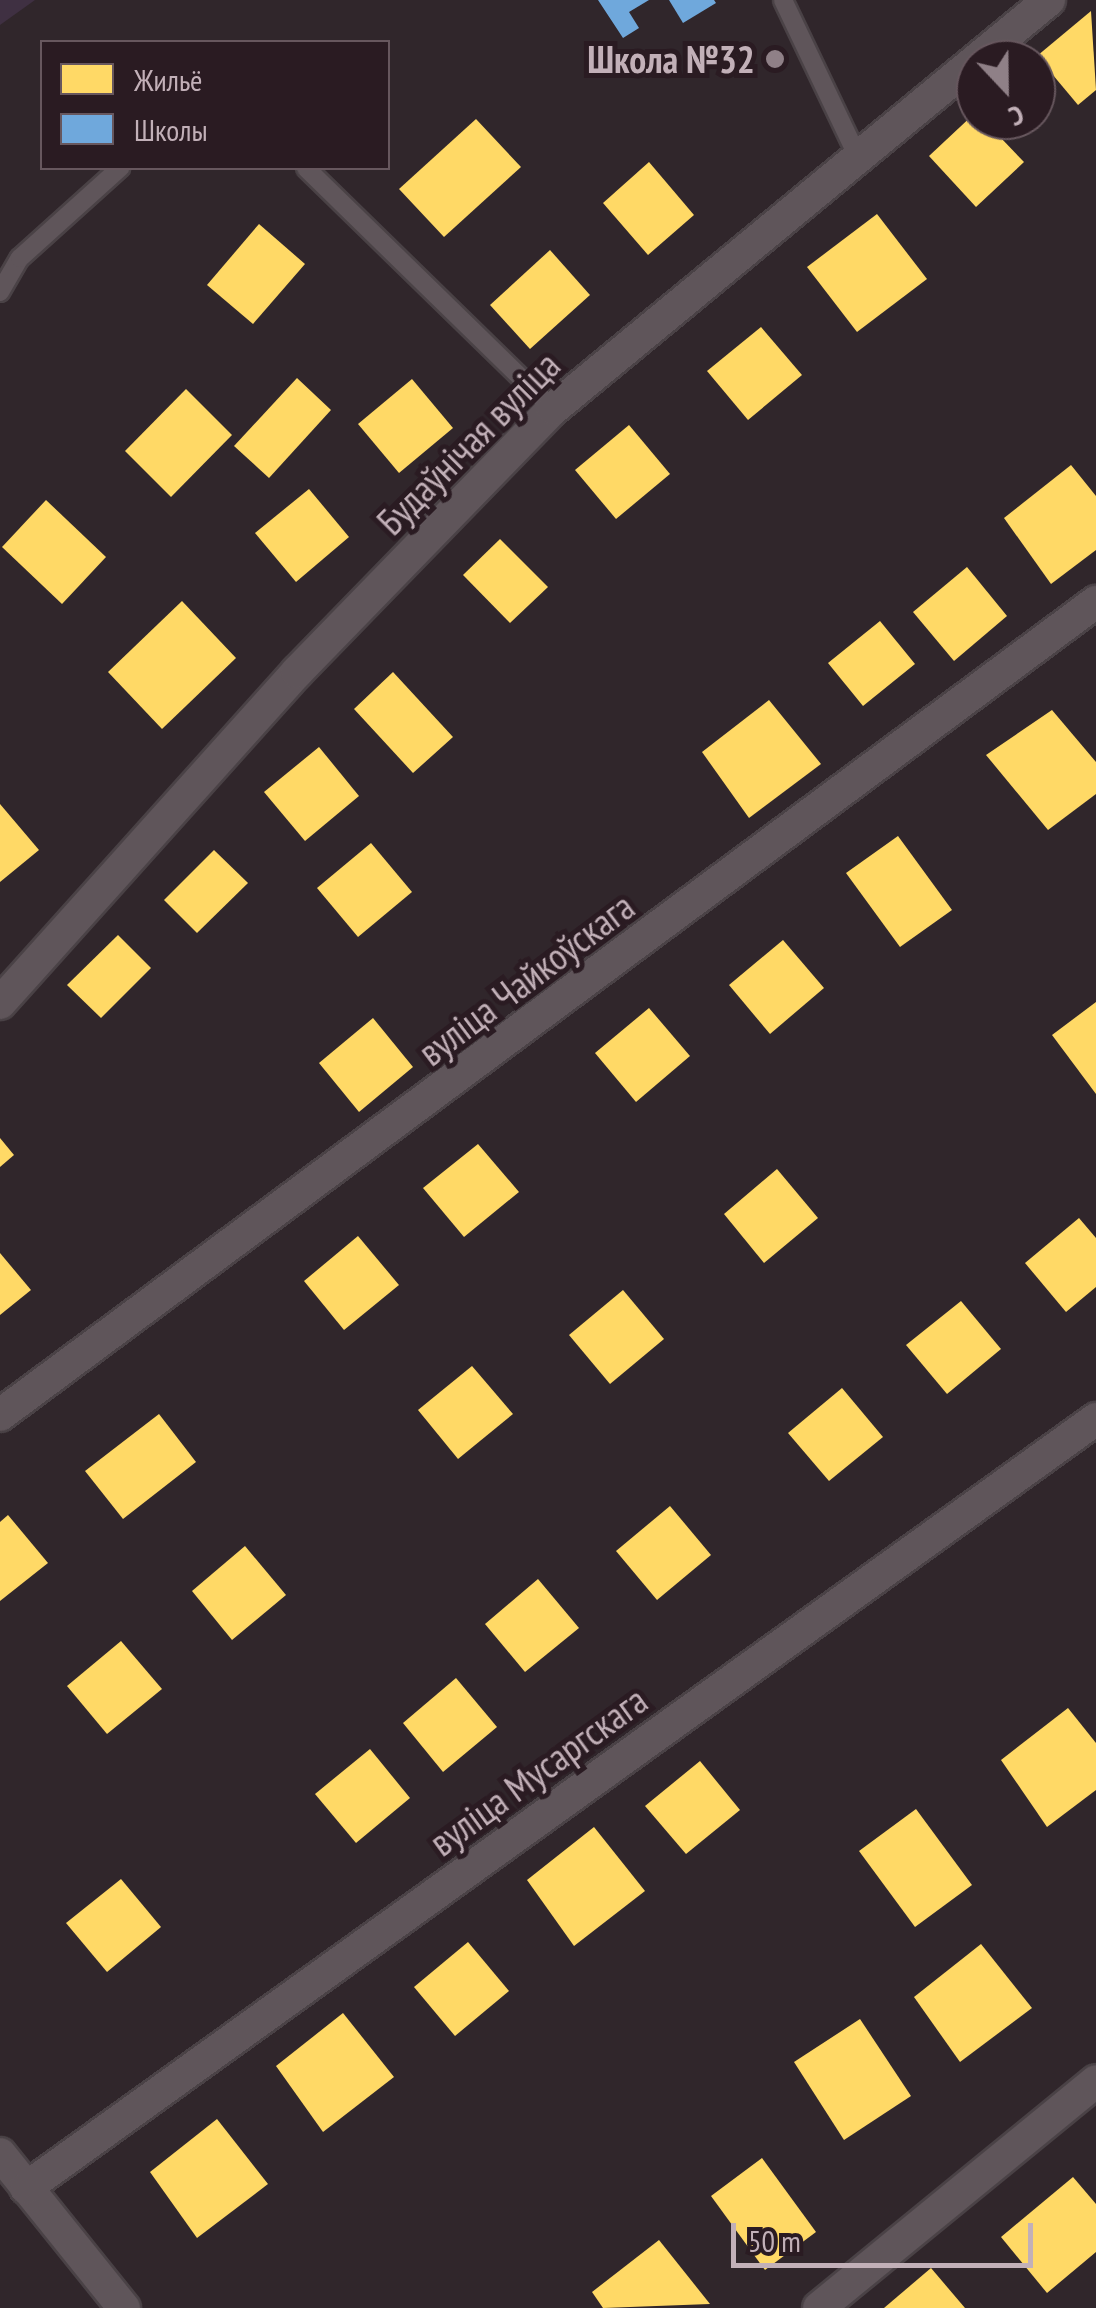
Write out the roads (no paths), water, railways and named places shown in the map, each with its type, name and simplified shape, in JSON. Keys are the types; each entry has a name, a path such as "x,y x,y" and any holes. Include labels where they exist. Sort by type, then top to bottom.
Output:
{"street":[{"name":"Будаўнічая вуліца","path":"0,1003 297,672 552,409 856,151 1049,0"},
{"name":"вуліца Чайкоўскага","path":"0,1415 1096,602"},
{"name":"вуліца Мусаргскага","path":"26,2188 1096,1418"},
{"path":"819,2308 1096,2081"},
{"path":"0,2154 124,2308"}],"lane":[{"path":"783,0 856,151"},
{"path":"0,292 20,258 118,170"},
{"path":"308,170 552,409"}],"place":[{"name":"Школа №32","path":"775,59"}]}
